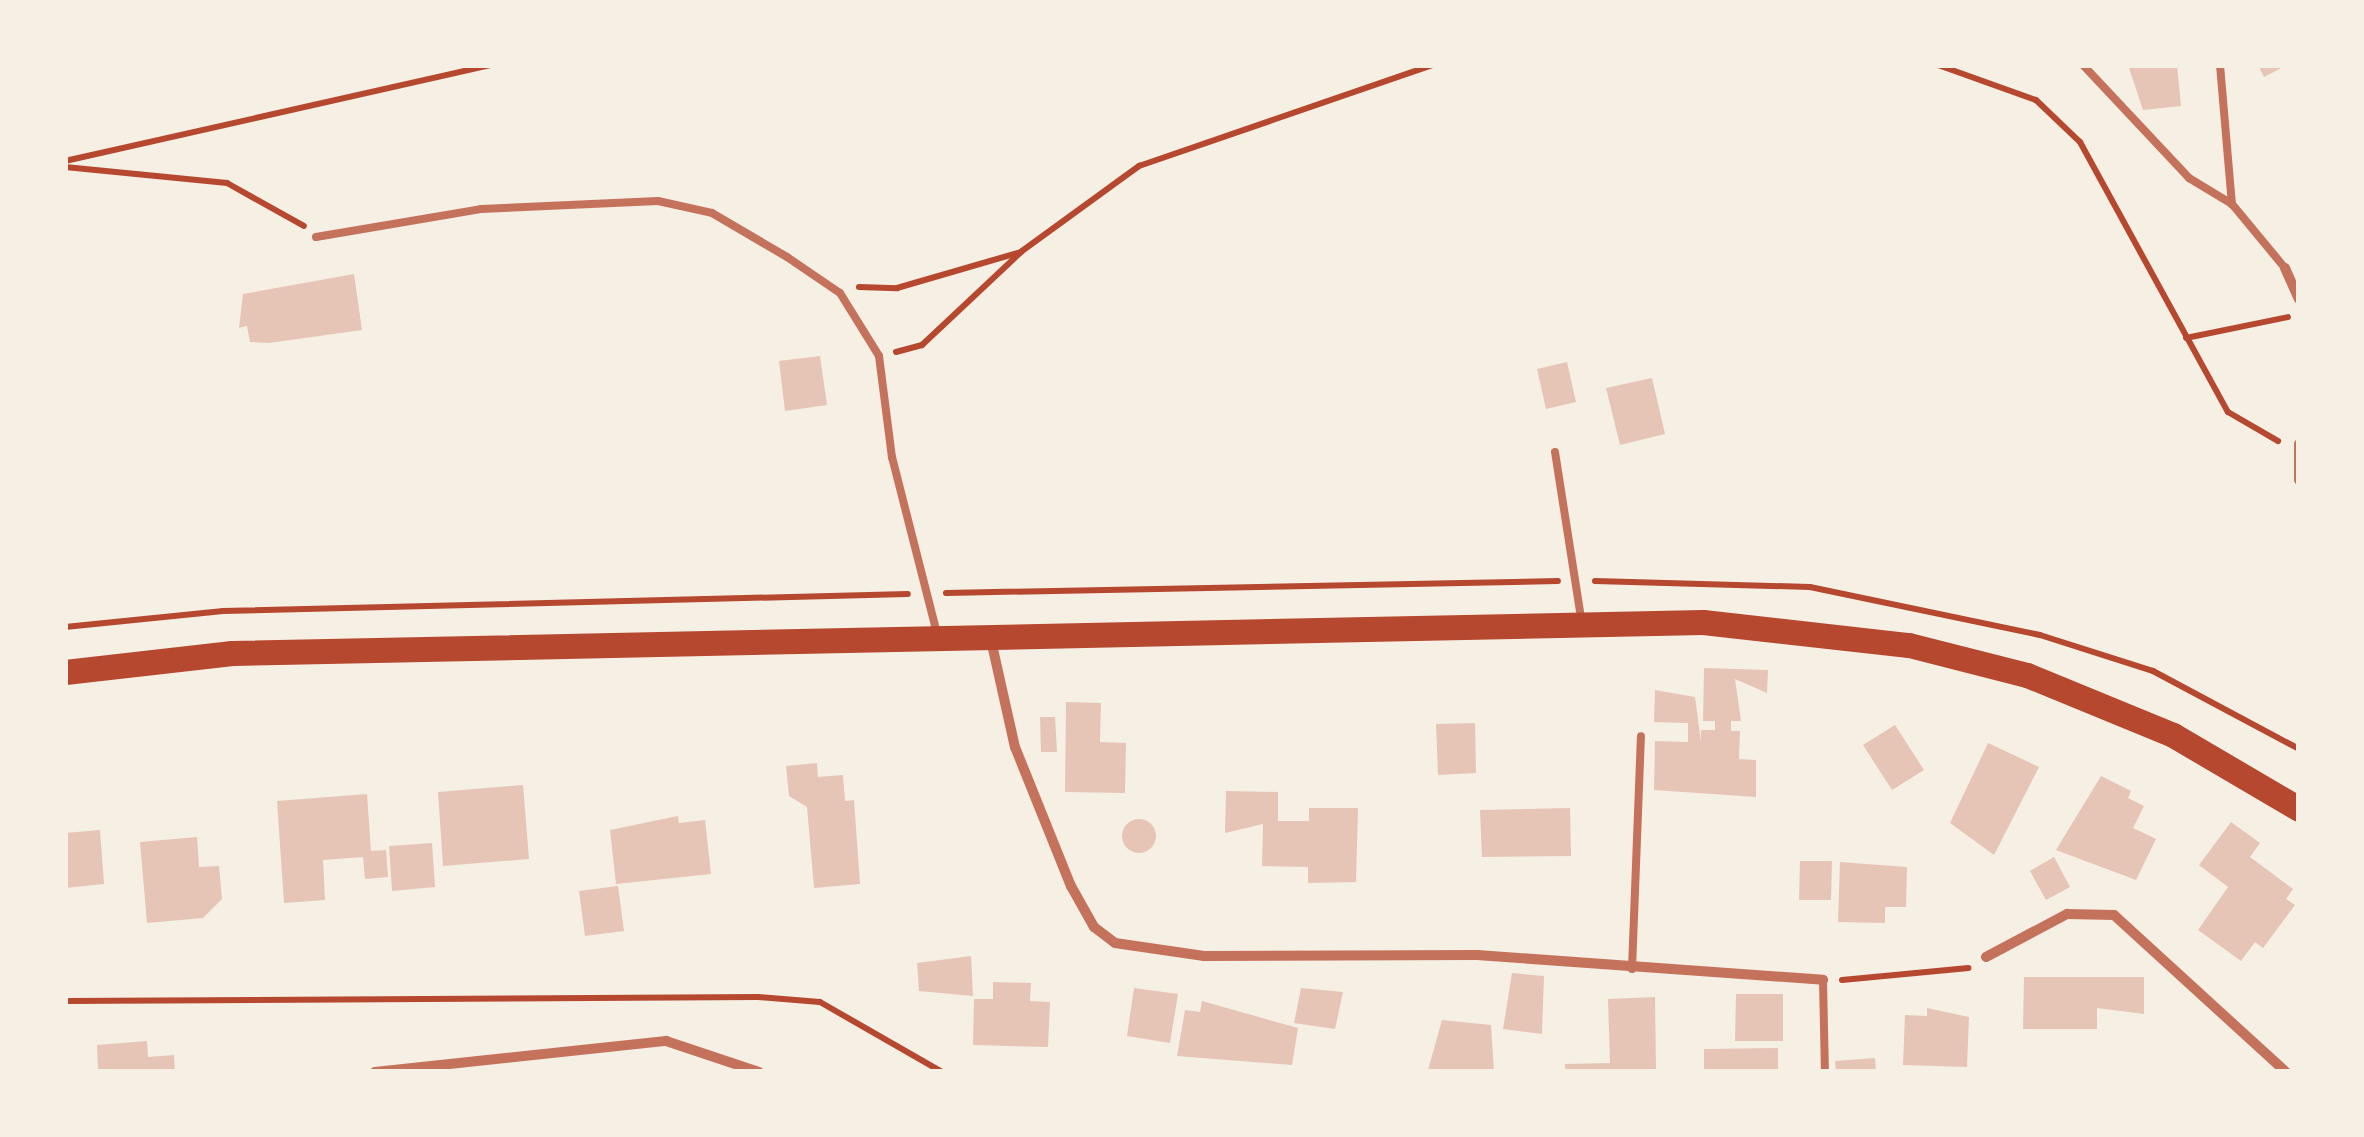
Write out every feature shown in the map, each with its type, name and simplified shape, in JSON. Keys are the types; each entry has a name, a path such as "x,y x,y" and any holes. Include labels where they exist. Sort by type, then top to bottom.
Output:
{"main road":[{"path":"65,672 232,653 1582,622 1772,627 1972,660 2142,721 2299,809"}],"street":[{"path":"2286,268 2299,299"},
{"path":"2299,446 2299,480"},
{"path":"991,634 1014,748 1071,886 1115,943 1204,956 1477,955 1823,980"},
{"path":"1986,957 2068,914 2114,915 2286,1072"},
{"path":"376,1072 666,1041 758,1072"}],"lane":[{"path":"2083,65 2189,178 2232,204 2286,268"},
{"path":"2220,65 2232,204"},
{"path":"316,237 482,209 688,204 840,292 879,356 892,457 937,636"},
{"path":"1554,452 1582,622"},
{"path":"1632,969 1640,736"},
{"path":"1823,980 1825,1072"}],"path":[{"path":"65,164 491,65"},
{"path":"879,356 922,345 1022,252 1139,166 1432,65"},
{"path":"1938,65 2036,100 2080,142 2228,412 2299,446"},
{"path":"65,164 228,183 283,208 316,237"},
{"path":"840,292 896,288 1022,252"},
{"path":"2186,338 2299,314"},
{"path":"1823,980 1944,976 1986,957"},
{"path":"65,1001 758,996 820,1002 942,1072"}],"building":[{"path":"2128,65 2177,65 2181,106 2143,110"},
{"path":"2258,65 2287,65 2264,77"},
{"path":"354,274 362,330 269,343 250,342 247,326 239,328 243,294"},
{"path":"820,356 827,405 785,411 779,361"},
{"path":"1567,362 1576,402 1546,409 1537,369"},
{"path":"1652,378 1665,434 1620,445 1606,388"},
{"path":"1704,668 1768,670 1767,693 1735,679 1741,721 1731,721 1731,731 1740,731 1739,759 1756,760 1756,797 1654,790 1655,741 1688,742 1688,723 1654,722 1655,690 1695,697 1701,742 1701,730 1715,730 1715,721 1703,721"},
{"path":"1066,702 1101,703 1100,742 1126,743 1125,793 1065,792"},
{"path":"1040,717 1055,717 1057,752 1041,752"},
{"path":"1475,723 1476,773 1438,775 1436,724"},
{"path":"1895,725 1924,770 1892,790 1863,745"},
{"path":"1988,743 2039,767 1994,855 1950,823"},
{"path":"817,763 818,777 843,775 845,801 854,800 860,884 814,888 807,807 789,796 786,766"},
{"path":"2101,776 2131,791 2128,798 2144,806 2133,828 2156,839 2136,880 2056,850"},
{"path":"523,785 529,859 443,866 438,792"},
{"path":"1226,791 1278,792 1278,821 1309,821 1309,808 1358,808 1356,882 1308,883 1308,867 1262,866 1263,824 1225,833"},
{"path":"367,794 371,851 386,850 388,877 365,879 363,857 323,860 325,900 284,903 277,801"},
{"path":"1570,808 1571,856 1482,857 1480,810"},
{"path":"678,816 679,823 705,820 711,874 616,884 610,830"},
{"path":"1139,819 1151,824 1156,836 1151,848 1139,853 1127,848 1122,836 1127,824"},
{"path":"2231,822 2260,843 2250,857 2293,889 2286,899 2295,905 2263,948 2255,942 2241,961 2198,930 2228,887 2199,865"},
{"path":"100,830 104,884 65,888 65,833"},
{"path":"197,837 199,867 219,866 222,899 203,918 147,923 140,842"},
{"path":"432,843 435,887 392,891 389,846"},
{"path":"2054,857 2070,887 2046,900 2030,871"},
{"path":"1800,861 1832,861 1831,900 1799,900"},
{"path":"1840,862 1907,867 1906,907 1885,907 1885,923 1838,922"},
{"path":"618,886 624,931 585,936 579,891"},
{"path":"971,956 973,996 919,991 917,963"},
{"path":"1512,973 1544,976 1542,1034 1503,1029"},
{"path":"2024,977 2144,977 2144,1014 2097,1008 2097,1029 2023,1029"},
{"path":"993,982 1031,983 1030,1001 1050,1002 1048,1047 973,1045 974,999 993,999"},
{"path":"1134,988 1178,994 1170,1043 1127,1036"},
{"path":"1301,988 1343,992 1335,1029 1294,1023"},
{"path":"1736,994 1783,994 1783,1041 1735,1041"},
{"path":"1655,997 1656,1072 1565,1072 1565,1064 1610,1063 1608,999"},
{"path":"1202,1001 1298,1028 1292,1065 1177,1056 1185,1010 1200,1012"},
{"path":"1927,1008 1969,1017 1967,1067 1903,1065 1905,1015 1927,1016"},
{"path":"1442,1020 1491,1025 1494,1072 1428,1070"},
{"path":"147,1041 148,1057 174,1055 175,1072 98,1071 97,1045"},
{"path":"1778,1048 1778,1072 1704,1072 1704,1049"},
{"path":"1875,1058 1876,1072 1836,1072 1835,1061"}]}
